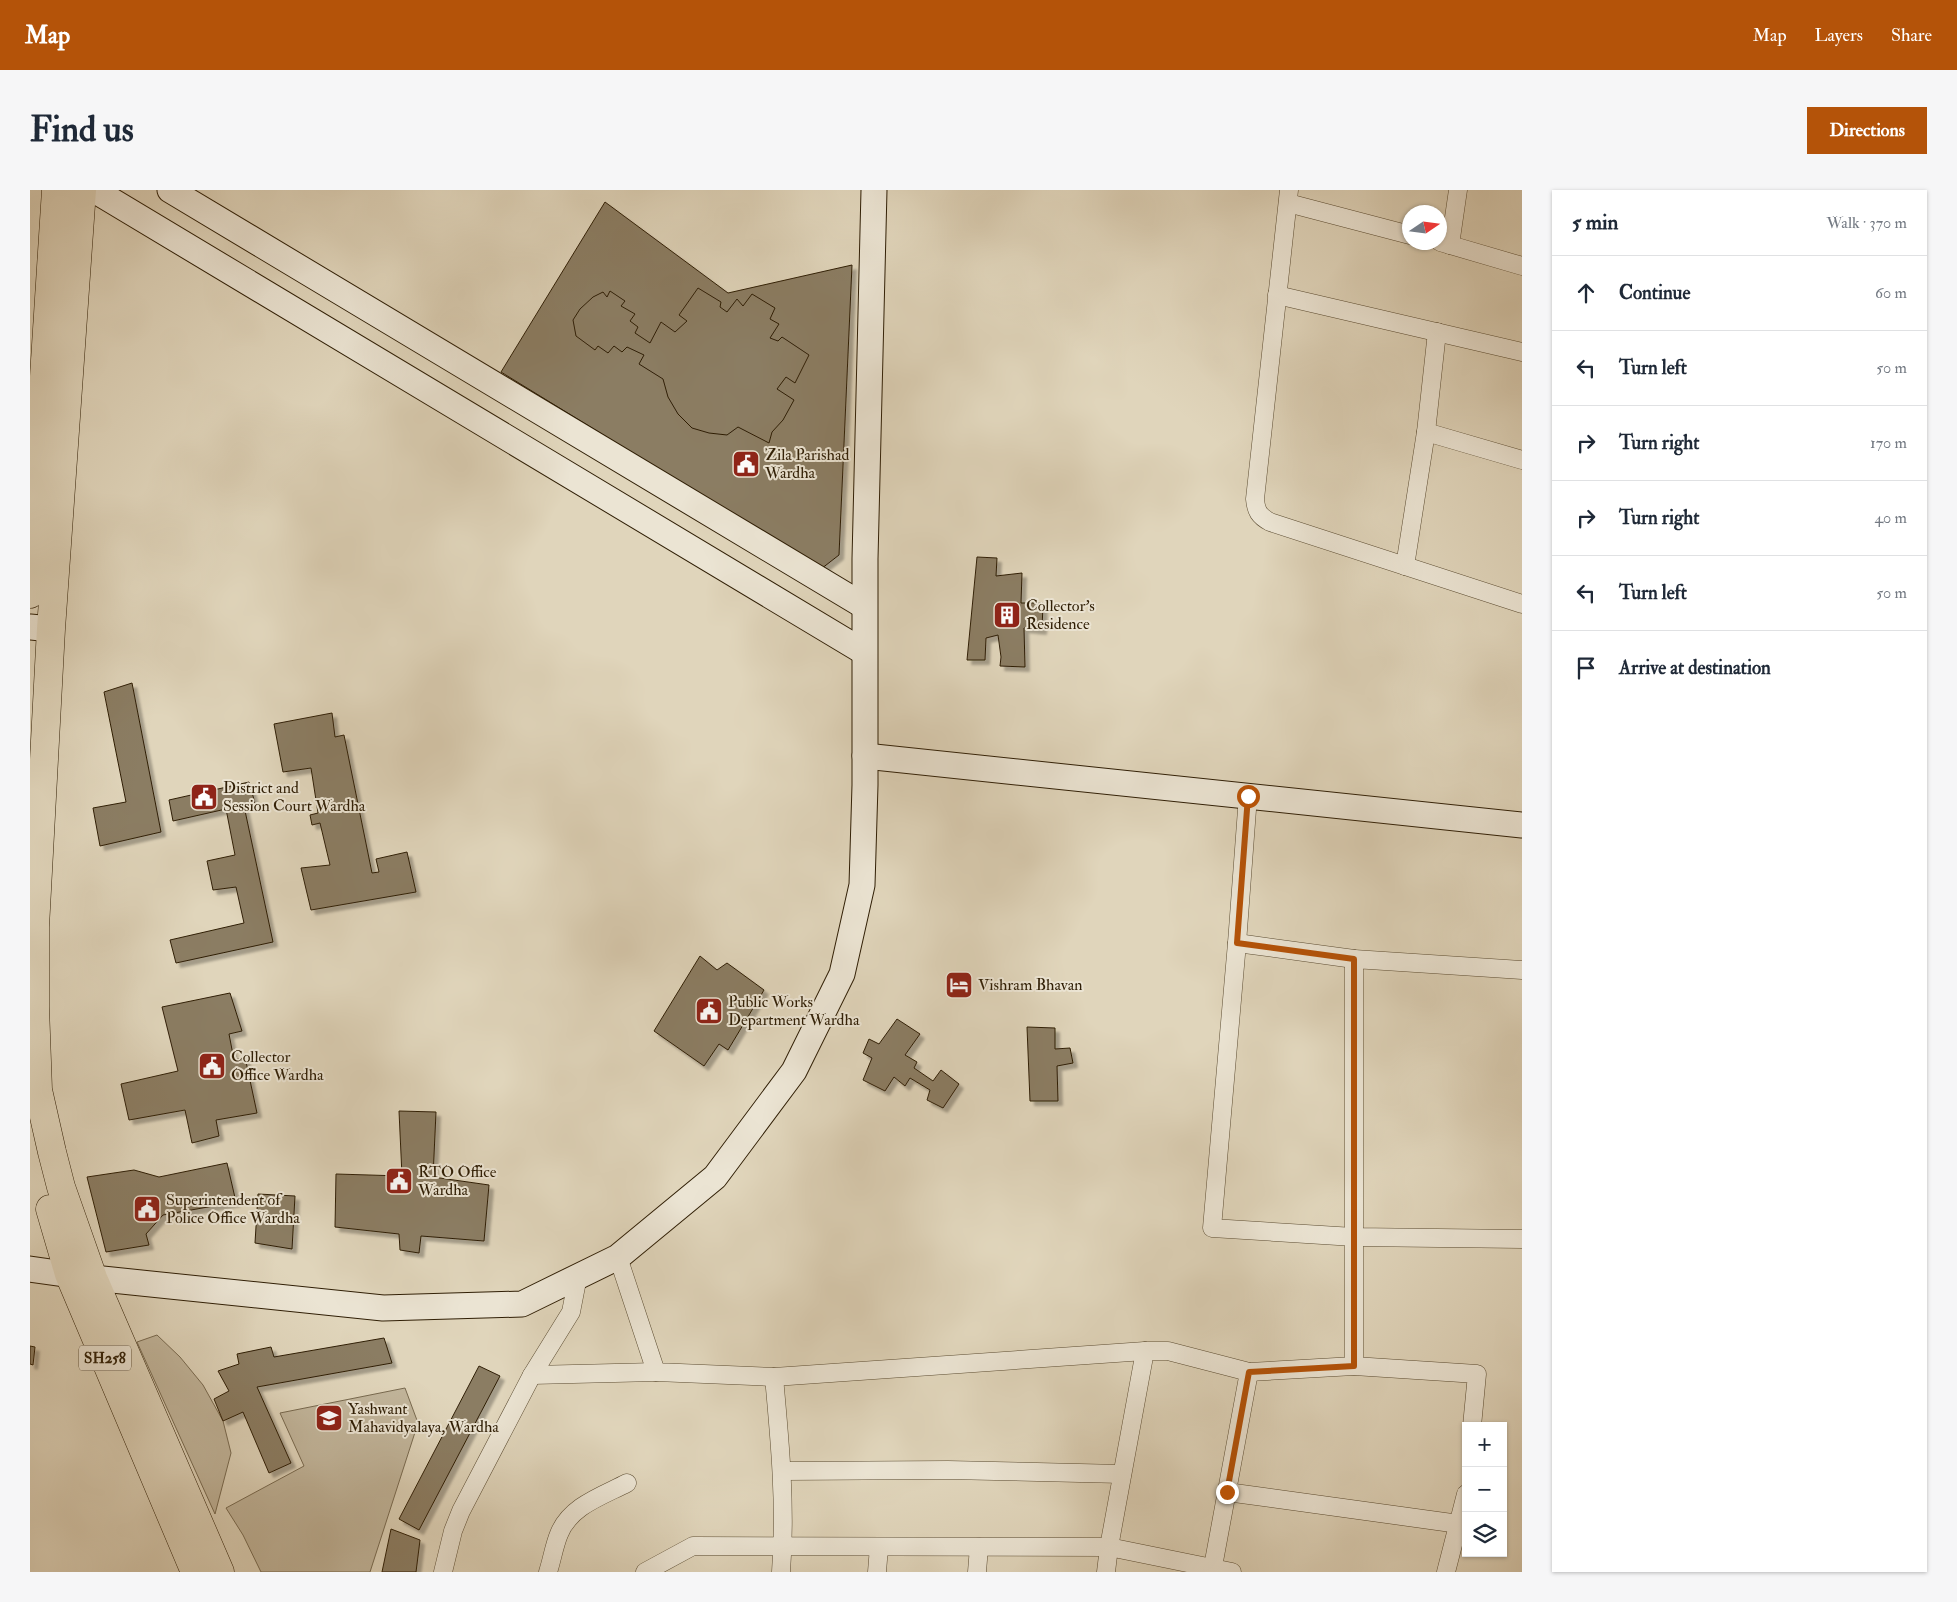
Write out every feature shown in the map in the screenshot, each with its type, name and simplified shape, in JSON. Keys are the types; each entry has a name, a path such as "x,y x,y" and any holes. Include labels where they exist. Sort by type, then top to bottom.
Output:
{"main road":[{"path":"30,594 56,190"},
{"name":"SH258","path":"82,190 40,628 33,1053 38,1090 39,1149 61,1187 81,1276 195,1572"},
{"path":"94,190 864,652"},
{"path":"170,190 864,606"},
{"path":"30,1268 81,1276 383,1308 522,1304 618,1257 715,1177 794,1071 842,974 862,885 865,756 864,606 874,190"},
{"path":"865,756 1522,826"},
{"name":"SH258","path":"81,1276 220,1572"}],"street":[{"path":"1447,236 1458,190"},
{"path":"1402,232 1288,196 1255,499 1256,509 1261,518 1270,522 1522,604"},
{"path":"1447,245 1522,266"},
{"path":"1277,295 1522,352"},
{"path":"1405,566 1426,432 1437,332"},
{"path":"1426,432 1522,460"},
{"path":"1248,796 1212,1228 1354,1237 1522,1239"},
{"path":"1237,943 1354,959 1522,970"},
{"path":"1354,959 1354,1366"},
{"path":"618,1257 656,1372"},
{"path":"443,1572 453,1531 461,1510 532,1375 572,1312 578,1276"},
{"path":"532,1375 656,1372 774,1377 1145,1351 1168,1352 1249,1372 1354,1366 1477,1374 1472,1422"},
{"path":"1106,1572 1145,1351"},
{"path":"1213,1570 1249,1372"},
{"path":"774,1377 783,1471 783,1547 781,1572"},
{"path":"783,1471 948,1470 1122,1474"},
{"path":"548,1572 559,1533 566,1521 580,1508 626,1483"},
{"path":"1227,1492 1459,1524"},
{"path":"1446,1572 1462,1511"},
{"path":"645,1572 693,1546 1109,1547 1213,1570 1232,1572"},
{"path":"877,1572 879,1547"},
{"path":"977,1572 979,1547"}],"shaded area":[{"path":"157,1335 180,1357 203,1385 223,1421 231,1453 215,1514 137,1342"},
{"path":"405,1388 418,1423 370,1572 261,1572 243,1535 226,1508 304,1466 280,1413"}],"building":[{"name":"Zila Parishad Wardha","path":"605,202 728,293 852,265 839,555 821,569 501,372"},
{"path":"698,288 721,302 720,307 727,312 737,299 743,306 752,294 775,308 770,319 779,324 770,338 778,341 782,337 809,355 795,383 786,377 777,389 794,400 783,420 772,432 769,443 738,427 727,435 709,433 692,428 678,414 668,397 663,379 639,364 644,355 627,347 622,352 614,346 608,353 598,346 595,350 576,336 573,320 580,309 593,297 603,292 607,297 610,291 625,301 621,306 635,314 630,321 638,327 635,333 650,343 661,322 675,332 687,321 679,315"},
{"name":"Collector's Residence","path":"977,557 997,558 996,576 1022,573 1021,603 1043,603 1042,630 1024,628 1025,667 1000,666 1001,657 998,635 986,638 985,660 967,660"},
{"path":"132,683 161,832 100,846 93,808 126,802 104,692"},
{"path":"332,713 335,737 344,735 372,873 379,872 376,859 407,852 416,892 311,910 301,868 330,865 320,823 312,825 310,815 318,813 311,768 283,772 274,724"},
{"path":"249,782 255,803 244,806 273,942 176,963 170,940 244,923 236,887 213,890 207,861 235,855 226,809 173,821 169,800"},
{"name":"Public Works Department Wardha","path":"700,956 717,970 727,963 764,990 728,1050 719,1044 704,1066 654,1031"},
{"name":"Collector Office Wardha","path":"230,993 242,1031 229,1034 234,1060 245,1057 257,1113 216,1120 219,1136 192,1143 185,1110 129,1120 121,1084 178,1071 162,1007"},
{"path":"897,1019 920,1034 905,1055 917,1062 914,1068 933,1081 941,1070 959,1084 943,1108 927,1100 930,1090 910,1078 905,1086 894,1077 885,1091 863,1080 872,1058 863,1053 869,1039 879,1044"},
{"path":"1027,1027 1055,1028 1055,1049 1070,1048 1073,1063 1057,1066 1058,1101 1030,1101"},
{"name":"RTO Office Wardha","path":"399,1111 436,1112 433,1177 489,1185 484,1241 421,1236 419,1253 400,1250 399,1234 335,1227 336,1174 402,1176"},
{"name":"Superintendent of Police Office Wardha","path":"227,1163 236,1202 163,1215 146,1234 149,1245 106,1252 87,1177 134,1170 159,1177"},
{"path":"258,1194 295,1196 292,1249 255,1243"},
{"path":"384,1338 392,1363 257,1387 291,1463 269,1473 243,1412 223,1421 214,1399 229,1391 218,1371 239,1364 237,1354 271,1347 274,1357"},
{"path":"30,1346 35,1347 33,1365 30,1364"},
{"path":"479,1366 500,1376 419,1530 399,1519"},
{"path":"391,1529 420,1540 416,1572 382,1572"}],"place":[{"name":"Zila Parishad Wardha","path":"746,464"},
{"name":"Collector's Residence","path":"1007,615"},
{"name":"District and Session Court Wardha","path":"204,797"},
{"name":"Vishram Bhavan","path":"959,985"},
{"name":"Public Works Department Wardha","path":"709,1011"},
{"name":"Collector Office Wardha","path":"212,1066"},
{"name":"RTO Office Wardha","path":"399,1181"},
{"name":"Superintendent of Police Office Wardha","path":"147,1209"},
{"name":"Yashwant Mahavidyalaya, Wardha","path":"329,1418"}],"route":[{"path":"1227,1492 1249,1372 1354,1366 1354,959 1237,943 1248,796"}]}
